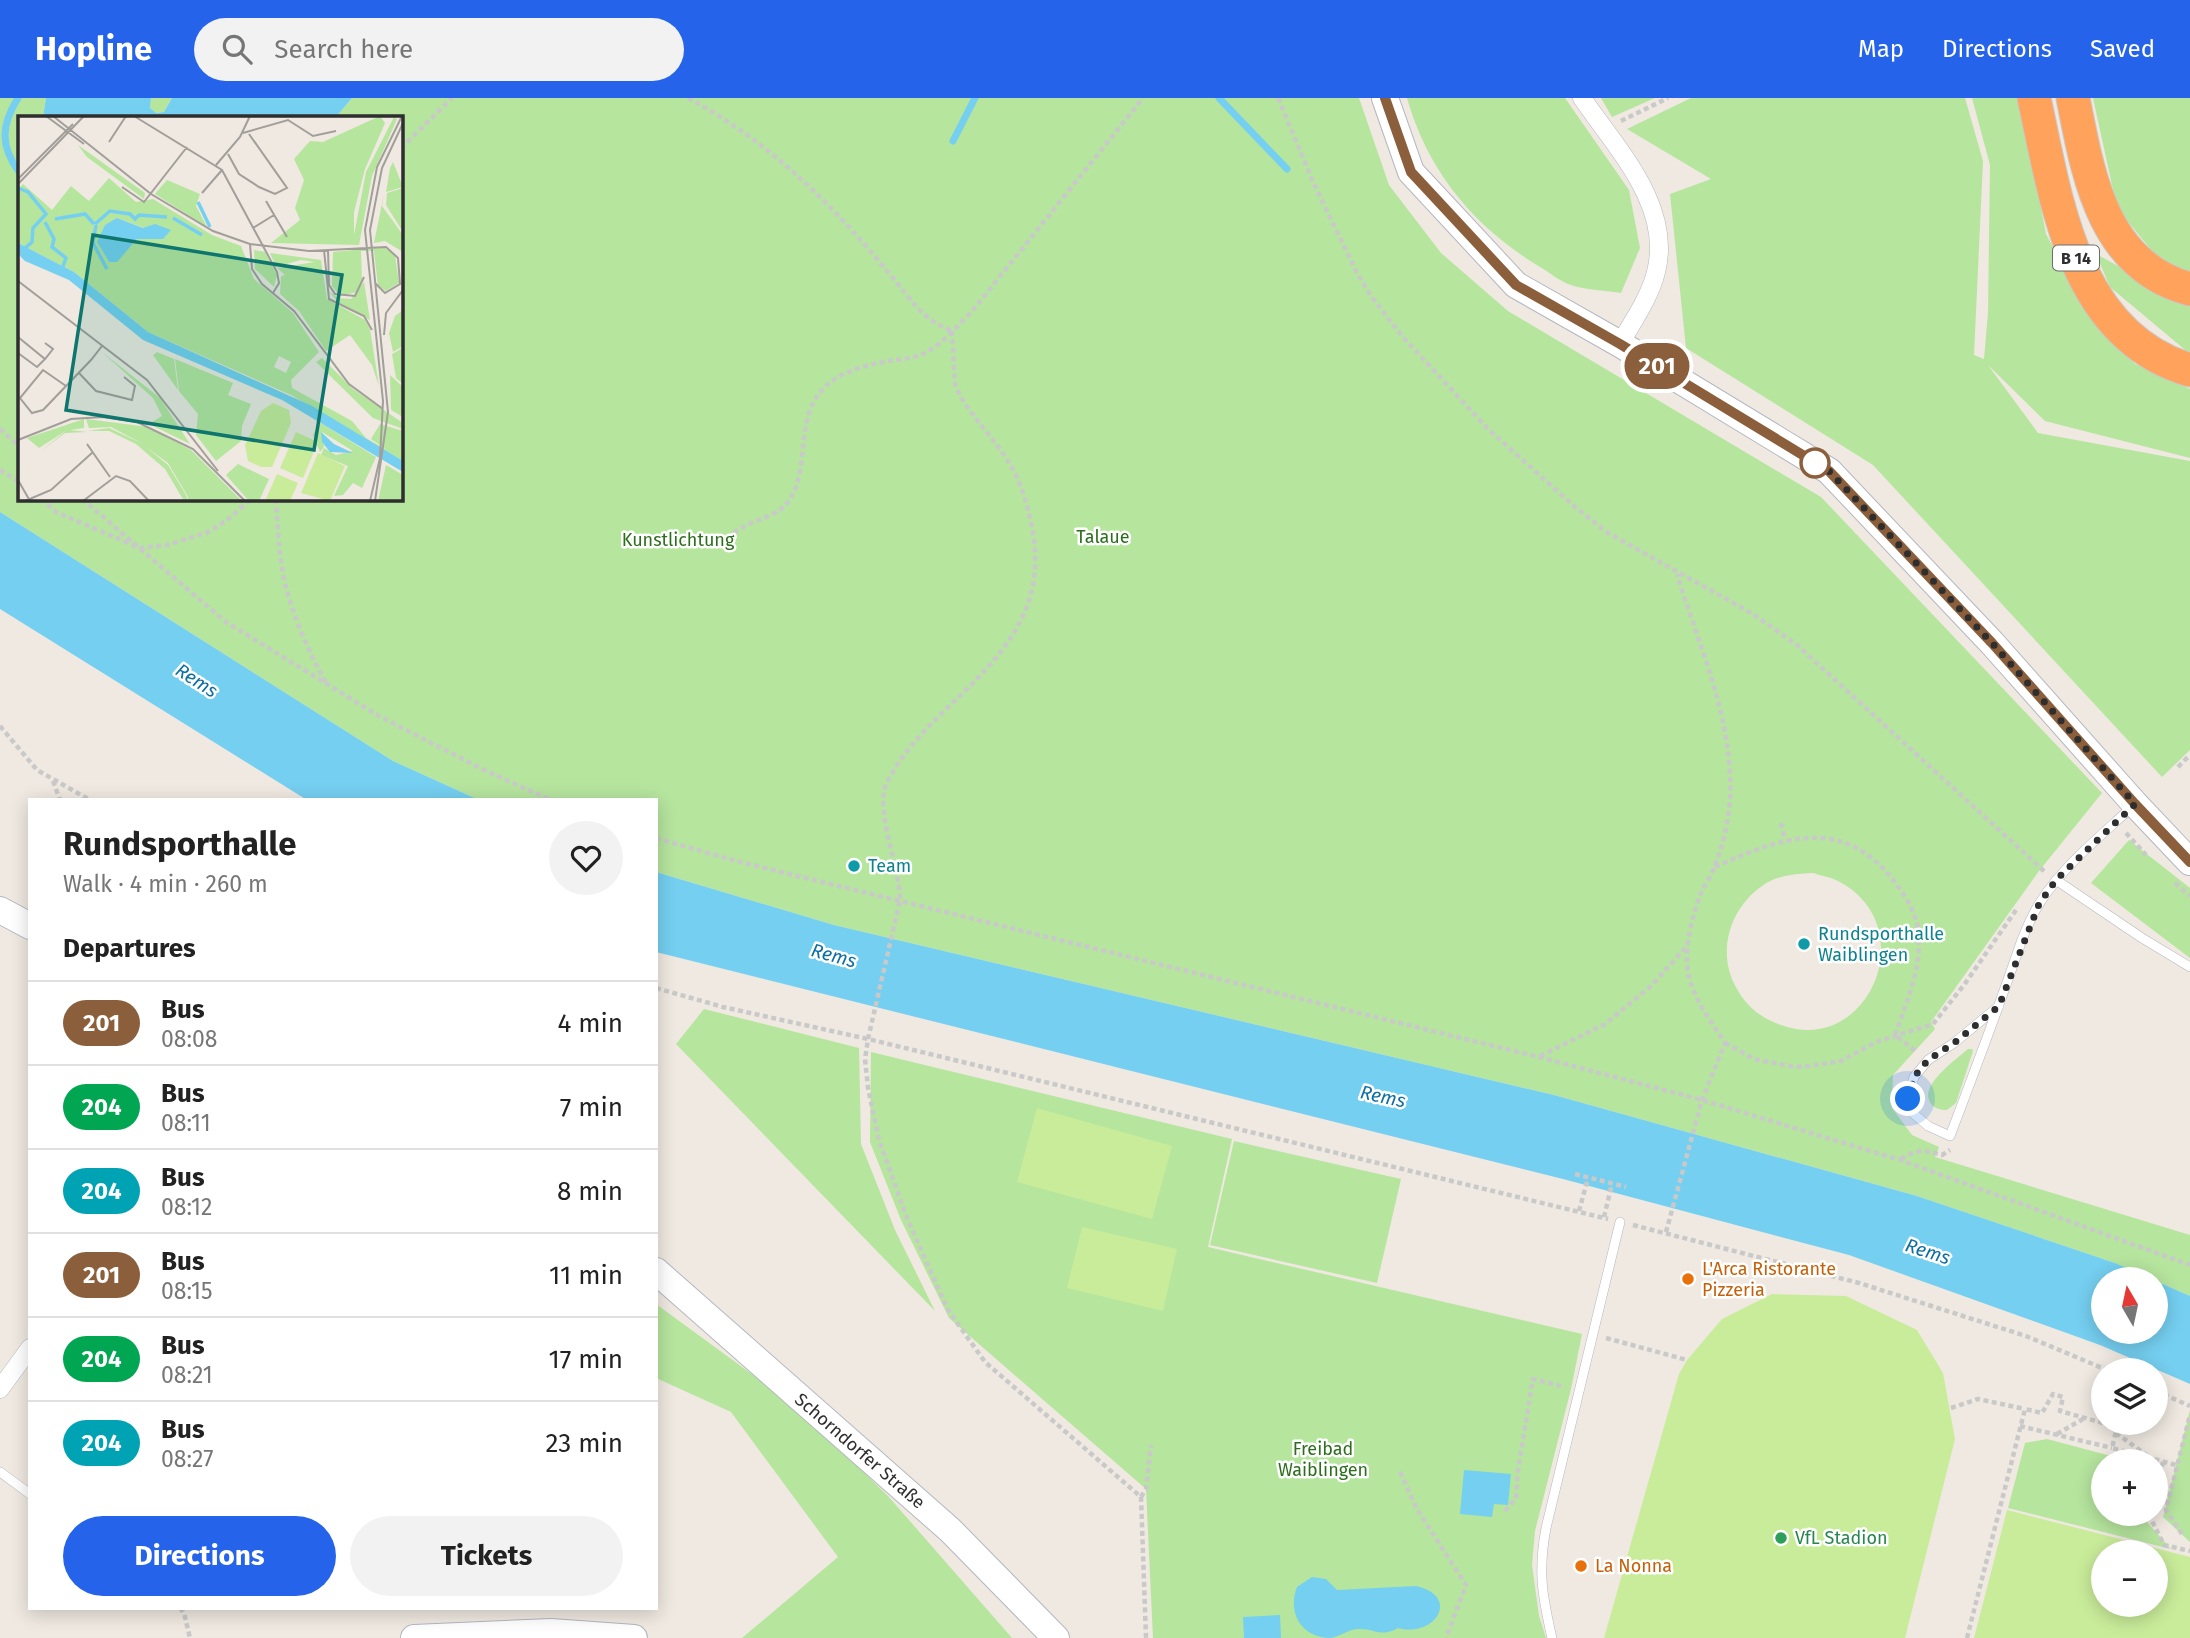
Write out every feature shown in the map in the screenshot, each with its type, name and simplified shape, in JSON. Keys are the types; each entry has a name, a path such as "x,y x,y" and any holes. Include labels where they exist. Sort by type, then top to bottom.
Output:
{"highway":[{"name":"B 14","path":"2034,98 2068,240 2085,281 2097,301 2129,336 2150,352 2190,370"},
{"name":"B 14","path":"2073,98 2095,192 2112,232 2132,255 2155,274 2190,289"}],"street":[{"path":"1385,98 1411,172 1516,285 1620,344 1829,471 1992,643 2190,862"},
{"path":"1582,98 1639,182 1649,200 1656,222 1656,271 1647,295 1620,344"},
{"path":"0,910 28,925"},
{"name":"Schorndorfer Straße","path":"658,1273 950,1530 1056,1638"},
{"path":"0,1389 28,1351"},
{"path":"414,1638 551,1632 634,1638"}],"lane":[{"path":"1999,1006 1954,1043 1928,1060 1914,1077 1908,1099 1914,1114 1928,1126 1950,1136 2039,904 2056,880 2135,804"},
{"path":"2056,880 2190,967"},
{"path":"1552,1638 1541,1581 1540,1560 1620,1222"},
{"path":"0,1472 28,1493"}],"path":[{"path":"402,147 452,98"},
{"path":"688,98 733,126 801,178 847,225 914,305 934,324 952,331"},
{"path":"734,533 743,525 778,512 789,501 796,485 809,410 822,390 840,376 862,367 911,358 930,350 952,331 973,310 1143,98"},
{"path":"1278,98 1314,184 1371,296 1402,336 1488,429 1608,533 1753,614 1797,646 2056,880"},
{"path":"1605,131 1668,98"},
{"path":"952,331 955,384 960,396 1009,462 1026,503 1037,554 1035,584 1020,622 999,656 914,742 885,787 885,812 900,883 900,900 868,1039 868,1088 879,1140 907,1218 948,1310 985,1362 1141,1497"},
{"path":"0,429 18,445"},
{"path":"0,470 18,481"},
{"path":"42,500 56,512 140,548 167,545 206,533 226,521 249,500"},
{"path":"83,500 226,622 328,687 430,744 547,798"},
{"path":"276,500 289,598 303,637 328,687"},
{"path":"1677,573 1708,665 1722,717 1730,776 1723,841 1715,867 1701,893 1688,946 1688,972 1695,996 1725,1043 1754,1059 1795,1067 1841,1060 1876,1042 1933,1024 1964,985 2018,907"},
{"path":"0,726 37,770 86,798"},
{"path":"2178,767 2190,755"},
{"path":"53,780 59,798"},
{"path":"1781,823 1785,840"},
{"path":"1715,867 1785,840 1813,838 1857,848 1873,858 1902,891 1913,911 1919,934 1913,986 1895,1035"},
{"path":"658,839 736,861 1539,1057 1702,1100 1900,1160 2190,1265"},
{"path":"2036,879 2042,870"},
{"path":"1539,1057 1605,1024 1651,986 1688,946"},
{"path":"658,989 723,1007 868,1039 1666,1232 1859,1283 2026,1336 2091,1363"},
{"path":"1895,1035 1928,1060"},
{"path":"1666,1232 1702,1100 1725,1043"},
{"path":"1900,1160 1910,1153 1923,1150 1942,1155 1954,1148"},
{"path":"1575,1174 1626,1187"},
{"path":"1579,1211 1588,1178"},
{"path":"1604,1218 1612,1184"},
{"path":"1594,1335 1686,1360"},
{"path":"1505,1511 1516,1498 1533,1379 1571,1389"},
{"path":"1951,1408 1978,1399 2042,1413 2053,1394 2063,1397 2060,1410 2091,1420"},
{"path":"2168,1396 2190,1406"},
{"path":"1967,1638 2025,1409"},
{"path":"2182,1534 2166,1510 2190,1415"},
{"path":"2056,1435 2083,1418"},
{"path":"2020,1426 2115,1449"},
{"path":"2112,1448 2115,1435"},
{"path":"2119,1435 2138,1449"},
{"path":"1146,1638 1141,1497 1146,1489 1151,1445"},
{"path":"2168,1463 2176,1465"},
{"path":"1400,1472 1417,1509 1466,1585 1446,1638"},
{"path":"2154,1526 2164,1545 2190,1551"},
{"path":"181,1610 190,1638"}],"green space":[{"name":"Talaue","path":"0,98 46,98 43,116 18,116 18,500 402,500 402,116 337,116 352,98 1359,98 1389,185 1441,253 1508,311 1821,497 2102,793 2039,871 1931,1022 1935,1029 1893,1075 1892,1108 1912,1135 1939,1147 1935,1157 2190,1235 2190,1296 2168,1286 2168,1267 2124,1267 1917,1196 1554,1095 834,925 658,873 658,798 475,798 393,761 0,512","holes":["1813,873 1838,881 1864,901 1878,927 1881,954 1875,982 1860,1005 1839,1022 1812,1030 1781,1025 1767,1019 1750,1006 1737,989 1731,975 1727,947 1734,919 1751,896 1774,879"]},
{"path":"151,98 172,98 164,112 155,113 150,108"},
{"path":"1407,98 1565,98 1629,190 1640,248 1621,293 1580,288 1564,282 1494,234 1474,215 1441,173 1427,150"},
{"path":"1601,98 1655,98 1612,117"},
{"path":"1691,98 1965,98 1983,161 1974,355 1984,359 1988,313 1990,165 1972,98 2020,98 2046,234 2094,323 2135,364 2190,389 2190,458 2045,421 1988,365 2038,433 2190,461 2190,750 2162,777 1873,465 1686,348 1670,194 1711,179 1627,129"},
{"path":"2093,98 2190,98 2190,277 2165,267 2117,208"},
{"path":"2096,254 2190,305 2190,354 2110,287"},
{"path":"2129,840 2190,888 2190,958 2091,883"},
{"path":"704,1009 859,1048 861,1144 895,1230 935,1311 676,1044"},
{"path":"1968,1049 1973,1051 1956,1103 1947,1110 1936,1108 1929,1100 1931,1086 1942,1072"},
{"name":"Freibad Waiblingen","path":"871,1052 1232,1139 1208,1247 1582,1334 1535,1531 1532,1565 1539,1616 1546,1638 1153,1638 1146,1489 949,1318 901,1220 870,1142"},
{"path":"1037,1108 1172,1146 1152,1219 1017,1182"},
{"path":"1234,1141 1401,1179 1377,1283 1210,1245"},
{"path":"1082,1227 1177,1249 1163,1311 1067,1288"},
{"name":"VfL Stadion","path":"1772,1294 1846,1296 1917,1330 1943,1373 1955,1439 1905,1638 1604,1638 1679,1374 1687,1360 1722,1319"},
{"path":"658,1305 797,1407 888,1496 1012,1638 742,1638 838,1557 731,1412 658,1379"},
{"path":"2190,1410 2190,1542 2168,1522 2168,1497"},
{"path":"2047,1439 2091,1451 2091,1526 2151,1526 2163,1540 2135,1540 2008,1508 2025,1443"},
{"path":"2007,1510 2124,1540 2091,1540 2091,1617 2168,1617 2168,1551 2190,1557 2190,1638 1974,1638"}],"water":[{"path":"46,98 151,98 150,108 156,113 164,112 172,98 352,98 337,116 43,116"},
{"name":"Rems","path":"0,512 393,761 475,798 304,798 0,609"},
{"name":"Rems","path":"658,873 834,925 1554,1095 1917,1196 2124,1267 2091,1267 2091,1342 1849,1255 1563,1179 658,953"},
{"path":"2168,1286 2190,1296 2190,1384 2168,1374 2168,1358 2130,1358 2097,1344 2168,1344"},
{"path":"1464,1470 1511,1474 1508,1505 1494,1504 1492,1517 1460,1514"},
{"path":"1312,1577 1326,1579 1337,1590 1416,1586 1430,1591 1438,1598 1438,1614 1432,1622 1423,1627 1382,1632 1357,1629 1331,1638 1321,1637 1304,1628 1295,1614 1294,1596 1297,1587"},
{"path":"1280,1615 1281,1638 1244,1638 1243,1617"}],"waterway":[{"path":"18,98 8,117 5,135 8,153 18,170"},
{"path":"953,141 975,98"},
{"path":"1219,98 1287,169"}],"bus line":[{"name":"201","path":"1385,98 1411,172 1516,285 1620,344 1829,471 1992,643 2190,862"}],"place":[{"name":"Team","path":"854,866"},
{"name":"Rundsporthalle Waiblingen","path":"1804,944"},
{"name":"L'Arca Ristorante Pizzeria","path":"1688,1279"},
{"name":"VfL Stadion","path":"1781,1538"},
{"name":"La Nonna","path":"1581,1566"}],"route":[{"path":"1815,463 1812,460 1829,471 1992,643 2135,804 2056,880 2039,904 1999,1006 1954,1043 1928,1060 1914,1077 1908,1099"}],"park label":[{"name":"Kunstlichtung","path":"678,540"}]}
